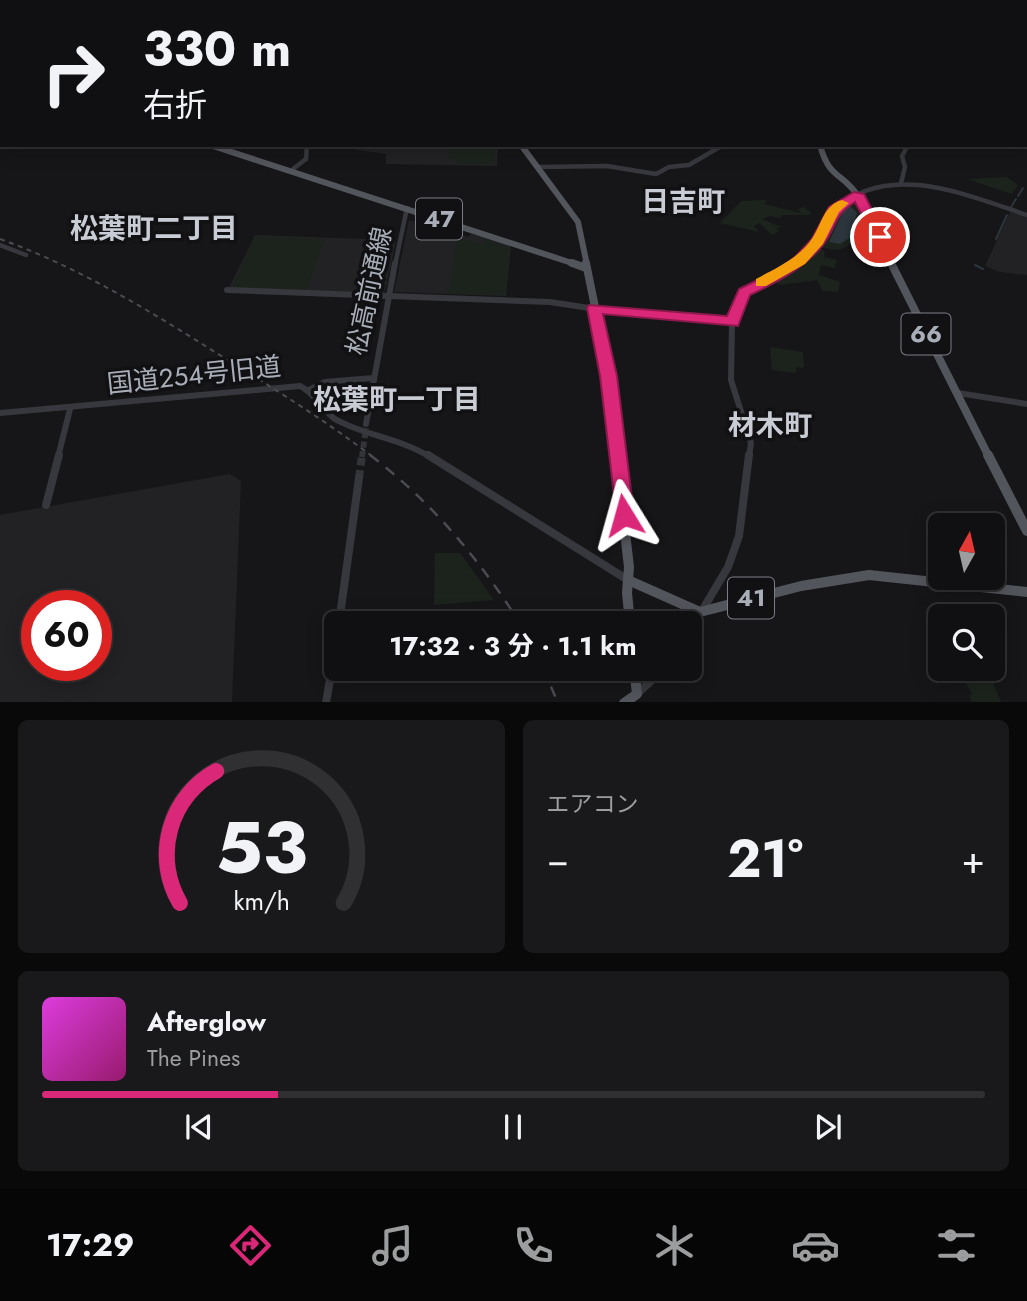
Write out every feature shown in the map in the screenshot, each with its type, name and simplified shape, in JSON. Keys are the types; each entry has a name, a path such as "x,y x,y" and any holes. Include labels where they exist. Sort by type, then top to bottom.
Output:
{"main road":[{"name":"47","path":"217,147 293,169 586,268"},
{"path":"523,147 574,215 610,383 629,611"},
{"name":"66","path":"820,147 825,165 858,194 1027,531"},
{"name":"41","path":"702,611 802,586 869,575 1027,592"},
{"name":"41","path":"628,580 698,611"},
{"path":"624,702 637,694 636,681"}],"street":[{"path":"293,169 306,159 307,147"},
{"path":"538,167 607,166 656,174 669,167 689,165 720,147"},
{"path":"901,183 905,167 902,156 906,147"},
{"path":"701,611 736,547 751,454 748,428 731,380 732,322 744,292 781,274 800,260 818,241 833,210 858,194 901,183 941,188 1027,215"},
{"name":"松高前通線","path":"366,424 388,296 407,208"},
{"path":"0,246 26,255"},
{"path":"227,290 551,302 732,322"},
{"path":"309,390 325,382 373,378"},
{"name":"国道254号旧道","path":"0,413 70,409 289,385 309,390 321,408 337,420 410,444 628,580"},
{"path":"958,393 1027,404"},
{"path":"46,505 70,409"},
{"path":"341,611 359,478"},
{"path":"326,702 330,681"},
{"path":"637,694 651,681"}],"shaded area":[{"path":"446,147 495,147 494,164 459,164 457,159 449,158 450,148"},
{"path":"498,147 497,166 386,164 386,154 352,149"},
{"path":"1007,177 1018,185 1012,194 967,179"},
{"path":"851,199 859,203 861,211 852,242 838,249 818,246 835,211"},
{"path":"741,201 767,201 764,204 801,213 798,209 803,207 811,212 810,215 782,215 780,218 770,216 762,219 781,227 776,228 779,231 772,235 759,223 754,226 759,232 720,223"},
{"path":"850,206 857,213 851,237 840,244 829,242 843,212"},
{"path":"1010,212 1027,217 1027,275 1000,272 985,266"},
{"path":"409,220 468,237 471,234 481,235 511,246 506,296 394,292"},
{"path":"255,235 393,240 396,242 385,291 381,294 229,288"},
{"path":"254,237 325,239 306,290 233,287"},
{"path":"457,239 484,243 485,239 509,248 505,295 448,294"},
{"path":"816,247 825,251 824,257 837,260 834,268 821,265 818,277 820,275 840,282 838,292 823,291 817,280 780,285 775,281"},
{"path":"770,347 803,352 804,368 796,367 796,373 772,370"},
{"path":"230,474 241,481 232,702 0,702 0,515"},
{"path":"435,553 460,553 494,600 434,605"},
{"path":"965,681 992,681 1001,702 972,702 969,695 972,694"}],"waterway":[{"path":"1018,196 1023,188"},
{"path":"1011,207 1016,199"},
{"path":"996,239 1007,215"},
{"path":"975,265 983,269"}],"tunnel":[{"path":"362,457 366,428"},
{"path":"359,478 362,455"}],"railway":[{"path":"0,239 59,264 144,308 301,406 373,457"},
{"path":"370,455 414,492 453,532 512,611"},
{"path":"549,681 558,702"}],"slow traffic":[{"path":"761,283 793,267 818,241 833,210 842,203"}],"district":[{"name":"日吉町","path":"683,201"},
{"name":"松葉町二丁目","path":"154,228"},
{"name":"松葉町一丁目","path":"397,399"},
{"name":"材木町","path":"770,425"}],"route":[{"path":"624,515 609,376 594,308 622,313 732,322 744,292 793,267 818,241 833,210 858,194 880,237"}]}
